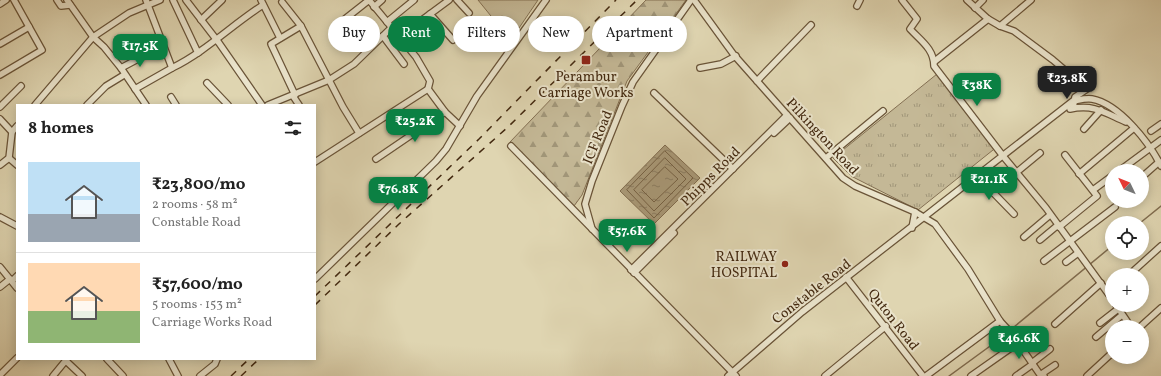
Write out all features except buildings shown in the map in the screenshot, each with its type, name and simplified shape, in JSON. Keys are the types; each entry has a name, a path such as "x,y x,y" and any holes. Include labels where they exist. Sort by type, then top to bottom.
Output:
{"street":[{"path":"0,4 6,0"},
{"path":"0,75 42,50 14,0"},
{"path":"57,0 61,6 68,2 93,37 104,47 121,68 124,75 145,104"},
{"path":"36,104 93,37 147,2 160,0"},
{"path":"173,0 198,53"},
{"path":"186,0 200,20 217,39 261,104"},
{"path":"200,20 222,0"},
{"path":"349,16 369,0 387,22 414,0"},
{"path":"374,6 382,0"},
{"path":"427,16 449,0"},
{"path":"457,0 469,13"},
{"path":"316,278 428,171 446,150 477,96 546,0"},
{"name":"Pilkington Road","path":"692,0 757,81 843,178 855,186 915,212 935,224 964,262 1000,321 1012,334 1041,376"},
{"name":"ICF Road","path":"592,229 585,204 592,181 622,106 633,82 692,0"},
{"path":"856,6 860,0"},
{"path":"902,0 917,19 910,29 931,50 935,61 934,66 1105,287"},
{"path":"966,0 988,19 1000,26 1031,0"},
{"path":"975,8 983,0"},
{"path":"147,2 172,68"},
{"path":"135,89 198,53 262,2 280,38"},
{"path":"282,2 301,26 359,133"},
{"path":"430,14 453,40"},
{"path":"935,61 988,19"},
{"path":"757,81 811,24"},
{"path":"298,104 271,45 301,26"},
{"name":"Constable Road","path":"732,375 768,339 846,277 912,228 924,217 1073,101 1087,88 1014,31 1000,26"},
{"path":"0,44 29,27"},
{"path":"281,103 329,80 354,64 388,32"},
{"path":"383,36 404,64"},
{"path":"121,68 150,52"},
{"path":"316,161 428,89 430,81 412,52"},
{"path":"700,68 721,64 736,56"},
{"path":"88,104 106,86 124,75"},
{"path":"207,83 227,104"},
{"path":"0,107 21,86"},
{"path":"428,89 445,112 460,126"},
{"path":"654,93 733,169"},
{"path":"171,97 175,104"},
{"path":"1073,108 1073,101 1090,99 1105,103 1122,115 1127,122 1144,138 1160,164 1149,172"},
{"path":"1058,112 1081,106 1100,110 1127,122"},
{"path":"1084,129 1100,110"},
{"path":"826,158 883,111"},
{"path":"376,159 445,112"},
{"name":"Phipps Road","path":"633,271 733,169 788,117"},
{"name":"Phipps Road","path":"633,271 788,117"},
{"path":"0,119 12,132"},
{"path":"1151,131 1161,124"},
{"path":"16,127 12,132 10,158 16,164"},
{"path":"1079,174 1134,128"},
{"path":"1128,164 1161,140"},
{"path":"511,146 732,375"},
{"path":"1017,172 1040,153"},
{"path":"1040,240 1097,195 1065,155"},
{"path":"0,165 10,158"},
{"path":"977,176 1014,214"},
{"path":"1093,190 1105,181"},
{"path":"1044,261 1114,208"},
{"path":"912,228 915,212"},
{"path":"1024,237 1050,215"},
{"path":"0,217 16,225"},
{"path":"1137,268 1161,246"},
{"path":"1066,262 1078,253"},
{"path":"1,271 16,287"},
{"path":"0,287 16,277"},
{"name":"Quton Road","path":"846,277 924,376"},
{"path":"1055,324 1101,283"},
{"path":"1148,320 1161,308"},
{"path":"1100,323 1112,312"},
{"path":"1120,312 1126,320"},
{"path":"1096,337 1122,315"},
{"path":"924,376 1000,321"},
{"path":"825,376 886,326"},
{"path":"971,376 1018,343"},
{"path":"1016,376 1050,349"},
{"path":"0,375 16,359"},
{"path":"1087,376 1105,359"},
{"path":"53,376 67,360 82,376"},
{"path":"107,360 124,376"},
{"path":"170,360 178,376"},
{"path":"200,376 215,364 217,360"},
{"path":"1044,376 1043,373 1055,365"}],"green space":[{"path":"478,0 538,0 520,27 520,16 491,16"},
{"path":"646,0 686,0 674,16 631,16"},
{"path":"596,52 648,52 627,81 582,195 574,206 510,142"},
{"path":"937,74 998,146 918,210 851,176 833,158"}],"water":[{"path":"665,145 700,178 654,224 620,191"}],"waterway":[{"path":"1149,216 1161,206"},
{"path":"949,376 997,341 1105,252"}],"railway":[{"path":"316,295 479,139 616,0"},
{"path":"316,304 399,224 508,127 637,0"},
{"path":"231,376 248,360"},
{"path":"241,376 258,360"}],"place":[{"name":"Perambur Carriage Works","path":"586,60"},
{"name":"RAILWAY HOSPITAL","path":"785,264"}]}
